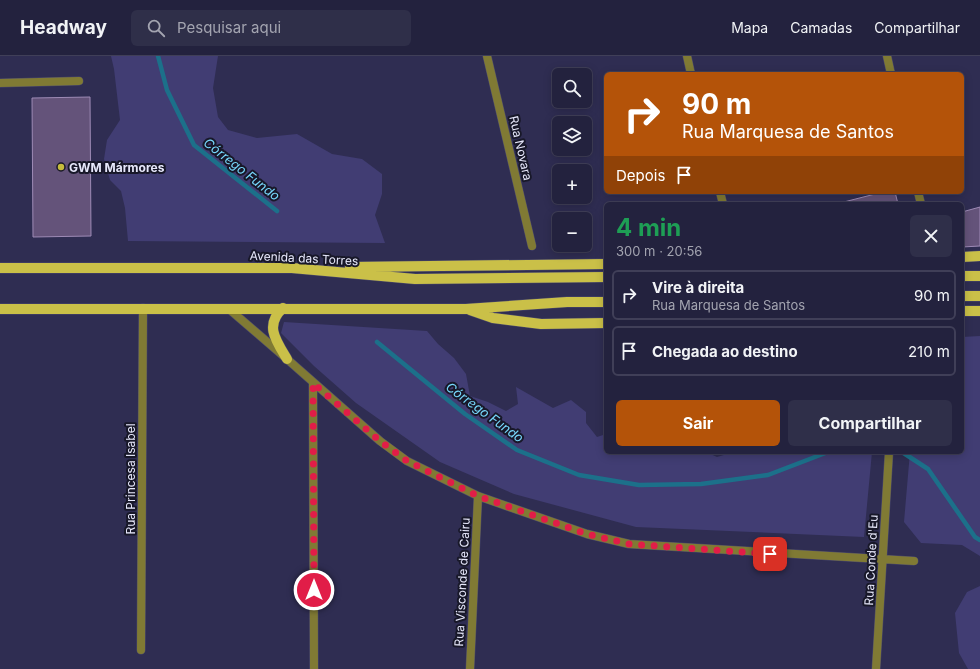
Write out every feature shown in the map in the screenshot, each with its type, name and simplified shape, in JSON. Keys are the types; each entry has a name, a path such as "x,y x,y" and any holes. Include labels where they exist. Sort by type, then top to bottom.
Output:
{"main road":[{"path":"964,257 980,256"},
{"path":"292,268 604,264"},
{"name":"Avenida das Torres","path":"0,268 292,268 415,279 604,277"},
{"path":"964,276 980,276"},
{"path":"964,296 980,296"},
{"path":"0,309 466,309 567,302 604,302"},
{"path":"283,308 276,314 273,327 279,346 287,359"},
{"path":"466,309 493,318 541,324 604,323"},
{"path":"964,311 980,311"}],"street":[{"name":"Rua Novara","path":"488,56 532,246"},
{"path":"687,56 691,72"},
{"path":"887,56 891,72"},
{"path":"0,83 79,81"},
{"name":"Rua Princesa Isabel","path":"141,650 143,308"},
{"path":"229,309 380,441 407,461 478,496 587,534 629,544 914,562"},
{"path":"313,383 314,669"},
{"name":"Rua Conde d'Eu","path":"876,669 884,560 889,454"},
{"name":"Rua Visconde de Cairu","path":"470,669 478,496"}],"shaded area":[{"path":"111,56 218,56 213,88 218,117 228,130 257,138 297,134 332,154 362,159 382,174 382,194 375,215 385,243 128,241 125,208 121,191 110,180 104,159 107,140 120,120"},
{"path":"284,322 427,331 438,344 454,358 466,374 470,396 488,402 506,411 518,404 516,387 553,408 571,400 586,412 586,423 597,437 604,435 604,454 710,454 717,457 727,454 872,454 864,537 636,527 514,494 440,462 356,403 314,366 281,333"},
{"path":"980,336 980,556 962,545 921,543 904,522 910,454 964,454 964,337"},
{"path":"980,586 980,669 968,669 959,653 955,613 967,592"}],"building":[{"name":"GWM Mármores","path":"90,97 91,236 33,237 32,98"},
{"path":"875,194 896,194 898,202 844,202"},
{"path":"980,207 980,246 964,247 964,211"}],"waterway":[{"name":"Córrego Fundo","path":"158,56 167,90 194,145 277,211"},
{"name":"Córrego Fundo","path":"377,342 465,414 517,450 579,475 639,485 701,484 768,475 823,454"},
{"name":"Córrego Fundo","path":"905,454 928,469 975,537 980,540"}],"place":[{"name":"GWM Mármores","path":"61,167"}],"route":[{"path":"314,590 313,383 358,423 407,461 478,496 587,534 629,544 770,554"}]}
